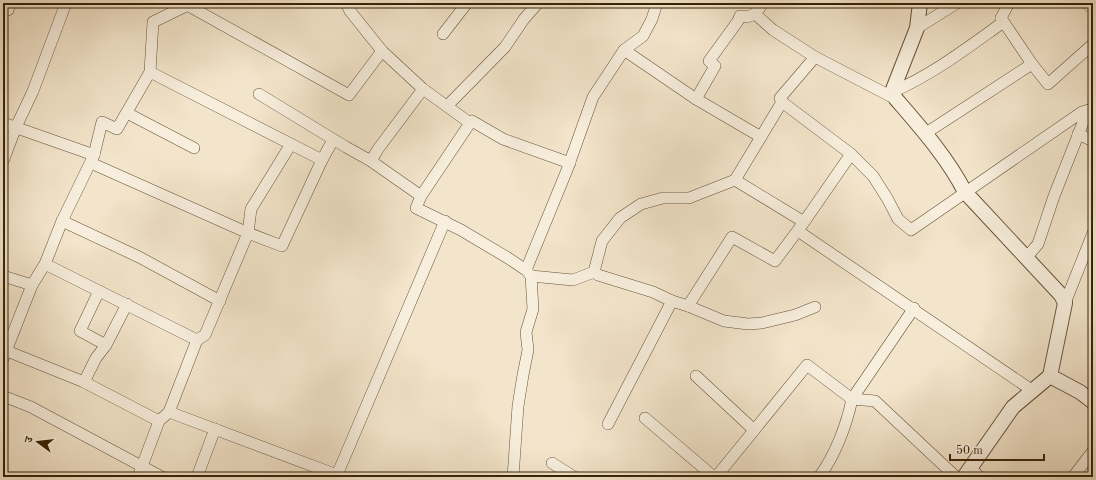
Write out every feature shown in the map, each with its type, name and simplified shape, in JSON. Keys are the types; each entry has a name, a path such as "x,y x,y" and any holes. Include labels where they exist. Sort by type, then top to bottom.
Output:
{"street":[{"path":"3,161 16,127 34,91 66,3"},
{"path":"346,3 350,11 382,52 423,89 470,123 472,121 502,139 570,163"},
{"path":"443,34 467,3"},
{"path":"447,106 505,46 524,19 538,3"},
{"path":"513,477 518,406 528,350 526,332 533,309 528,273 570,163 593,97 624,50 643,36 652,19 657,3"},
{"path":"696,99 715,66 709,61 740,16 747,17 755,14 763,3"},
{"path":"894,95 917,28 920,3"},
{"path":"917,28 957,3"},
{"path":"894,95 1002,23 1000,18 1009,3"},
{"path":"1086,3 1093,9"},
{"path":"159,421 84,382 5,355 32,285 45,264 62,221 92,159 102,122 117,129 150,72 153,22 189,4 349,95 382,52"},
{"path":"755,14 773,30 815,57 894,95 926,133 957,177 964,192 1061,295 1065,303"},
{"path":"1000,18 1048,84 1093,44"},
{"path":"624,50 696,99 760,138"},
{"path":"815,57 780,98 782,102 851,154 873,176 898,219 911,230 1082,112 1091,110"},
{"path":"926,133 1032,64"},
{"path":"150,72 322,160"},
{"path":"371,161 378,149 423,89"},
{"path":"259,94 333,140 371,161 420,196"},
{"path":"594,272 602,241 620,218 641,204 663,198 689,198 735,180 782,102"},
{"path":"1026,258 1038,244 1054,196 1078,134 1091,110"},
{"path":"127,113 194,148"},
{"path":"3,123 92,159 248,233 282,246 322,160 333,140"},
{"path":"470,123 420,196 416,208 445,221 508,258 528,273 573,280 594,272"},
{"path":"1078,134 1093,141"},
{"path":"140,472 159,421 169,412 197,340 205,334 220,301 248,233 252,209 291,144"},
{"path":"688,306 732,237 775,261 851,154"},
{"path":"735,180 1033,391"},
{"path":"62,221 139,257 220,301"},
{"path":"169,412 340,476 445,221"},
{"path":"971,474 1013,408 1050,376 1065,303 1093,233"},
{"path":"45,264 197,340"},
{"path":"594,272 598,275 653,292 724,321 748,324 762,323 795,315 814,307"},
{"path":"3,276 32,285"},
{"path":"99,291 80,331 106,345"},
{"path":"608,424 672,301"},
{"path":"84,382 96,358 106,345 127,304"},
{"path":"825,475 849,414 852,399 914,308"},
{"path":"644,418 715,477 807,364 852,399 875,401 956,477"},
{"path":"696,376 754,430"},
{"path":"1050,376 1080,392 1093,402"},
{"path":"3,396 31,407 140,472 162,477"},
{"path":"197,477 215,429"},
{"path":"1073,477 1093,451"},
{"path":"552,463 574,477"}]}
